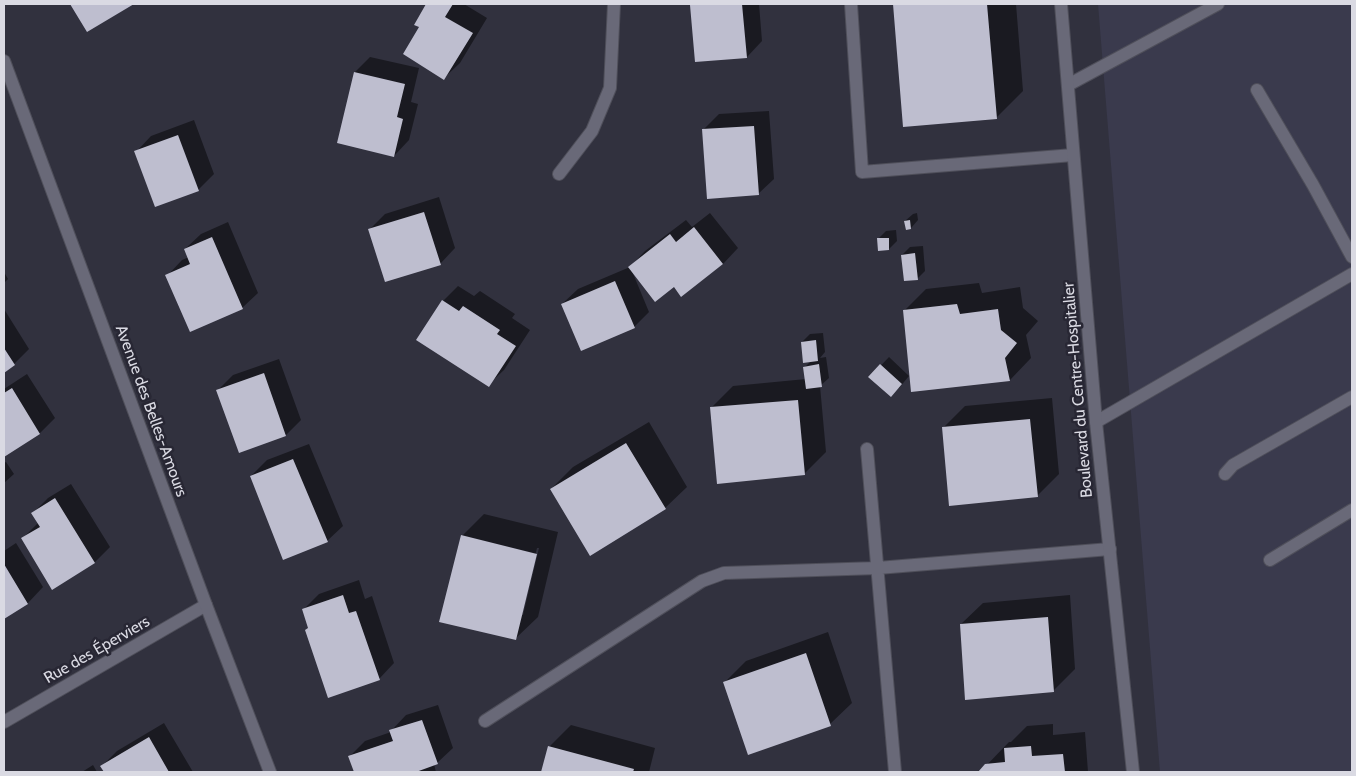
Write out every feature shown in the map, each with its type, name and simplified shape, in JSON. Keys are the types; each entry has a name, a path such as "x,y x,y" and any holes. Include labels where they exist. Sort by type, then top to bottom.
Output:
{"street":[{"path":"559,174 592,131 610,88 614,4"},
{"path":"851,4 862,172 1073,155"},
{"name":"Boulevard du Centre-Hospitalier","path":"1061,4 1096,422 1133,772"},
{"path":"1068,85 1218,4"},
{"name":"Avenue des Belles-Amours","path":"4,61 270,772"},
{"path":"1257,90 1314,186 1352,257"},
{"path":"1096,422 1352,274"},
{"path":"1225,474 1233,465 1352,397"},
{"path":"868,449 895,772"},
{"path":"1270,560 1352,510"},
{"path":"485,721 702,581 724,573 878,568 1110,549"},
{"name":"Rue des Éperviers","path":"4,722 206,605"}],"shaded area":[{"path":"1098,4 1352,4 1352,772 1160,772"}],"building":[{"path":"70,4 134,4 87,32"},
{"path":"426,4 453,4 445,17 473,33 444,80 403,54 419,27 414,25"},
{"path":"742,4 747,58 695,62 690,5"},
{"path":"893,4 987,4 997,119 903,127"},
{"path":"354,72 405,84 397,117 403,119 394,157 337,143"},
{"path":"754,126 759,195 707,199 702,129"},
{"path":"178,135 199,191 155,207 134,151"},
{"path":"424,212 441,265 385,282 368,229"},
{"path":"910,220 911,229 906,230 904,221"},
{"path":"694,227 723,264 681,297 674,287 655,302 628,267 670,234 676,242"},
{"path":"212,237 243,309 190,332 165,275 190,264 184,249"},
{"path":"877,238 889,238 889,250 878,251"},
{"path":"915,253 918,280 904,281 901,255"},
{"path":"615,281 635,328 581,351 561,304"},
{"path":"442,300 459,311 463,306 500,330 497,334 516,346 489,387 416,340"},
{"path":"957,304 960,314 998,309 1001,330 1017,343 1005,358 1010,381 911,392 903,310"},
{"path":"816,340 818,361 803,363 801,342"},
{"path":"4,348 15,365 4,373"},
{"path":"819,364 822,387 806,389 803,367"},
{"path":"880,364 902,384 891,397 868,377"},
{"path":"264,373 286,436 239,453 216,390"},
{"path":"12,388 40,434 4,457 4,393"},
{"path":"798,400 805,475 717,484 710,407"},
{"path":"1030,419 1038,497 949,506 942,427"},
{"path":"626,443 666,509 590,556 550,489"},
{"path":"293,459 328,542 283,560 250,476"},
{"path":"55,498 95,563 52,590 21,538 40,527 31,513"},
{"path":"461,535 537,554 516,640 439,622"},
{"path":"4,564 28,604 4,619"},
{"path":"343,595 349,613 356,611 380,680 328,698 305,630 308,628 302,609"},
{"path":"1048,617 1054,692 965,700 960,624"},
{"path":"806,653 831,726 748,755 723,682"},
{"path":"422,720 438,764 416,772 354,772 348,756 393,741 389,730"},
{"path":"149,737 169,772 104,772 100,766"},
{"path":"548,746 634,769 633,772 541,772"},
{"path":"1031,746 1032,756 1063,754 1065,772 978,772 985,764 1005,762 1004,748"}]}
